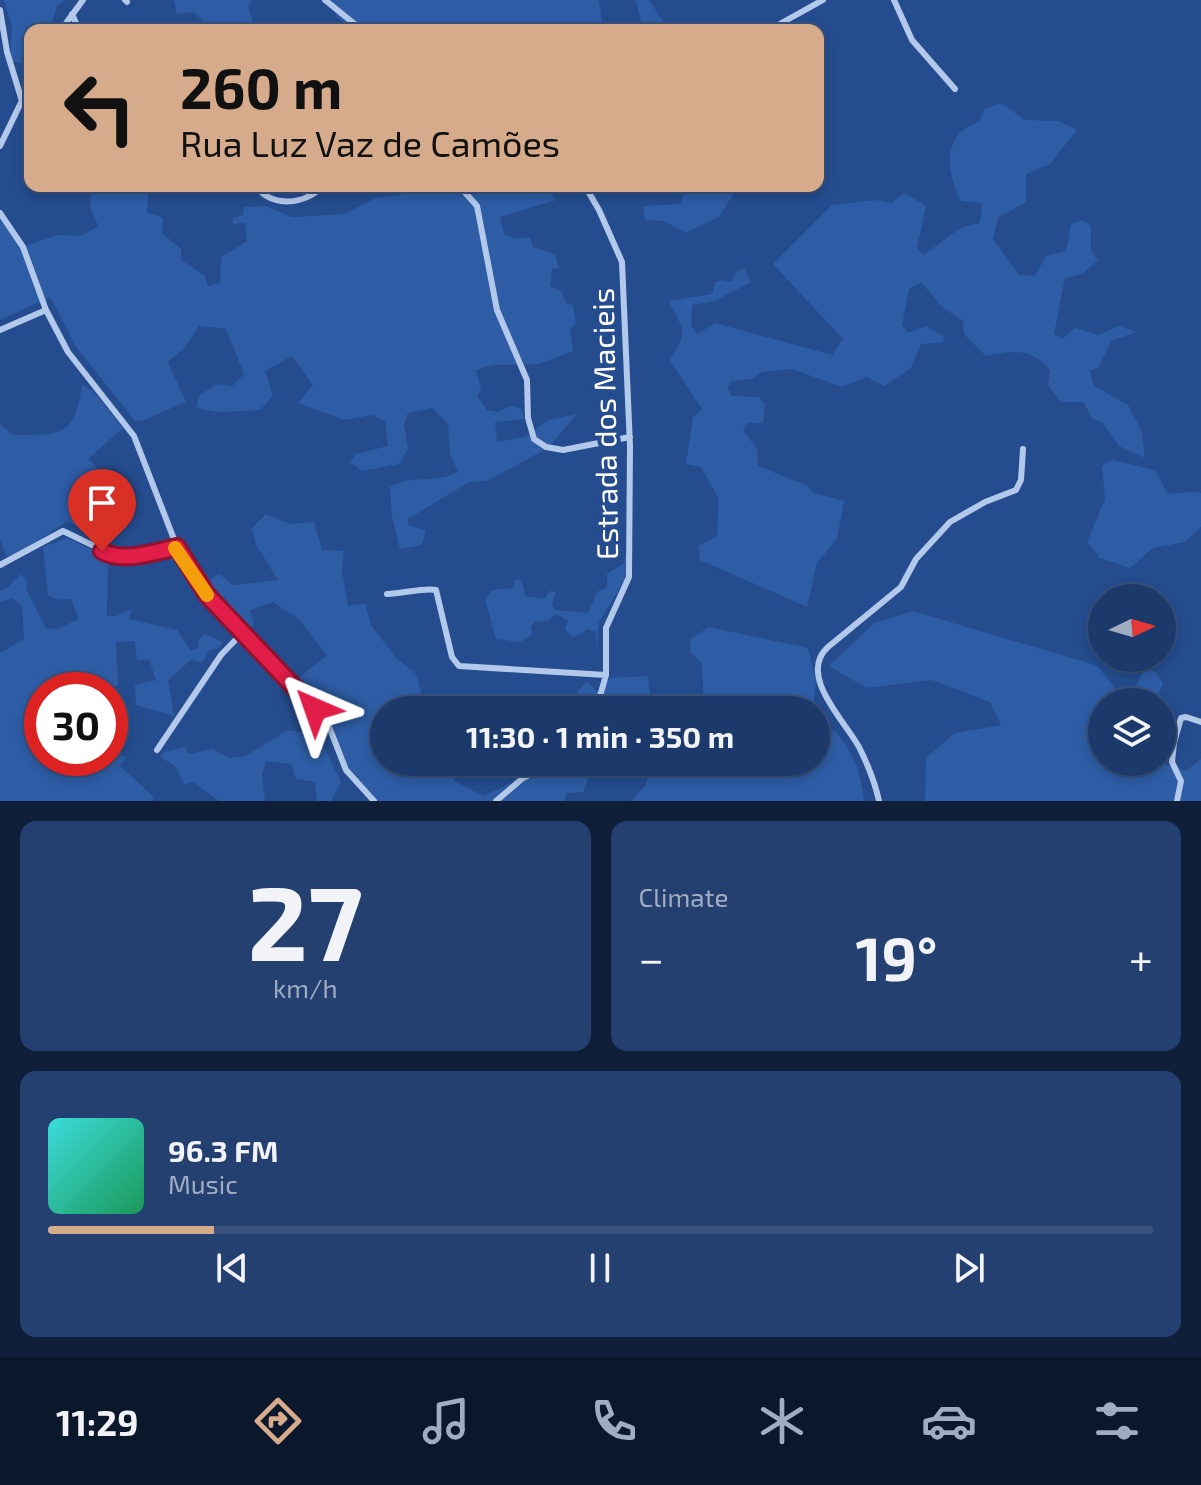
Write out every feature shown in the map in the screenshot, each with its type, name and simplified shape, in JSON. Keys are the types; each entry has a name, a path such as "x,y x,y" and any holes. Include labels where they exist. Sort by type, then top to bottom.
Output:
{"street":[{"path":"65,24 83,0"},
{"path":"325,0 355,24"},
{"path":"780,24 823,0"},
{"path":"894,0 912,40 955,89"},
{"path":"0,10 7,52 22,101"},
{"path":"72,14 76,24"},
{"path":"0,146 24,97"},
{"path":"263,192 291,202 308,199 316,192"},
{"path":"465,192 477,206 497,310 527,380 528,418 534,439 546,447 563,450 630,437"},
{"name":"Estrada dos Macieis","path":"588,192 622,262 630,437 631,566 627,585 606,628 606,675 600,696"},
{"path":"0,213 23,247 46,310 68,352 134,436 177,547 207,595 328,724 346,770 374,801"},
{"path":"0,330 46,310"},
{"path":"879,801 865,758 820,683 818,663 824,651 901,587 910,567 944,528 985,502 1016,490 1021,480 1023,449"},
{"path":"0,565 63,531 115,556 177,547"},
{"path":"387,594 409,594 431,588 436,590 456,664 471,668 606,675"},
{"path":"157,750 221,655 243,632"},
{"path":"1177,801 1181,781 1172,762 1181,718 1201,722"},
{"path":"496,801 527,776"}],"shaded area":[{"path":"4,0 65,0 57,6 52,24 24,24 24,64 10,61 12,27"},
{"path":"174,0 252,0 248,7 254,24 207,24 193,12 177,14"},
{"path":"330,0 599,0 602,24 346,24 337,17"},
{"path":"636,0 649,0 665,24 642,24"},
{"path":"1001,103 1025,120 1059,121 1077,130 1050,164 1026,174 1026,202 998,218 993,239 1019,275 1035,276 1046,256 1066,251 1071,224 1082,220 1091,226 1091,250 1098,260 1082,274 1065,278 1054,334 1062,339 1075,328 1099,335 1119,326 1137,332 1111,341 1099,367 1090,371 1094,386 1128,405 1142,432 1145,458 1119,446 1102,422 1093,419 1083,402 1061,402 1048,385 1050,371 1037,358 1013,352 986,356 964,334 963,321 942,307 921,282 909,289 902,325 908,333 926,326 943,336 944,342 921,344 911,368 884,386 867,377 842,387 792,369 762,372 752,379 732,381 727,388 732,396 759,397 765,404 763,423 749,423 743,430 757,449 758,466 808,486 813,493 844,501 837,539 817,563 807,607 700,560 698,546 717,536 719,499 701,467 686,464 693,417 702,409 669,359 680,343 682,330 668,301 712,294 715,282 731,282 736,273 744,268 751,282 715,301 692,305 691,326 697,334 715,323 832,355 843,339 773,264 832,205 875,200 892,203 904,193 926,206 917,248 924,255 960,228 980,223 982,203 961,201 951,174 950,155 956,137 980,121 984,109"},
{"path":"90,192 149,192 147,212 163,218 162,233 181,249 181,260 205,276 208,286 220,283 221,257 247,241 245,223 233,224 233,218 243,215 244,207 265,206 292,217 345,214 375,198 400,195 401,192 550,192 556,200 500,217 504,234 516,239 530,237 533,247 555,254 559,268 552,269 550,286 562,292 566,303 573,305 576,323 570,329 573,351 539,364 493,365 476,370 481,388 477,396 487,410 497,412 511,406 522,409 524,419 495,422 497,442 525,437 548,420 577,414 548,448 487,481 469,482 408,519 408,525 426,530 422,545 400,549 392,517 390,487 458,472 450,454 448,424 432,408 408,413 404,424 408,449 399,464 362,471 350,462 356,454 388,446 385,421 372,415 344,420 298,403 313,385 292,356 265,371 273,396 260,410 219,412 196,408 199,396 217,384 232,386 244,374 226,329 199,326 185,347 168,362 186,402 135,421 77,348 50,297 0,320 0,218 8,225 19,248 58,235 81,236 98,226 91,209"},
{"path":"684,192 735,192 719,217 685,233 664,221 645,220 643,206 681,204"},
{"path":"82,385 93,391 123,428 88,459 110,480 97,536 67,521 26,549 7,557 0,540 0,424 13,435 42,435 62,430 75,415"},
{"path":"1112,460 1155,470 1167,493 1201,493 1201,527 1185,542 1153,548 1130,568 1100,558 1087,542 1105,499 1102,466"},
{"path":"266,514 290,524 314,522 322,550 344,551 342,571 348,606 365,603 371,625 396,658 416,674 422,696 370,696 370,776 454,776 454,781 483,796 510,784 543,776 590,776 583,792 566,793 565,801 375,801 345,767 334,730 294,681 327,656 300,620 273,602 250,610 254,624 246,631 207,582 219,574 233,585 278,580 256,545 252,528"},
{"path":"67,538 108,557 107,616 116,616 131,609 129,619 177,630 191,651 198,648 199,639 205,634 223,642 219,648 209,650 202,663 192,659 168,680 174,716 136,705 135,685 156,680 149,659 137,661 135,641 116,642 117,672 24,672 24,776 128,776 128,773 154,797 152,801 0,801 0,653 24,639 22,606 12,598 0,602 0,591 21,574 28,582 26,589 46,628 57,629 79,619 71,599 48,595 43,547"},
{"path":"627,549 625,579 599,622 596,655 596,632 588,629 573,638 565,629 568,620 555,614 548,621 535,622 531,627 532,635 520,642 496,639 485,599 492,590 514,588 515,580 522,580 525,596 544,599 550,591 556,592 552,604 555,610 588,613 597,592 607,587 607,574 624,563"},
{"path":"913,611 1088,663 1088,672 1102,672 1114,688 1088,688 1088,776 1176,776 1176,768 1186,771 1201,759 1201,801 925,801 926,758 955,733 1001,725 990,702 932,680 867,688 829,666 874,623"},
{"path":"709,627 808,648 816,682 814,696 703,696 702,664 690,651 691,639"},
{"path":"1143,672 1156,672 1163,684 1161,688 1135,688"},
{"path":"648,676 650,694 579,696 577,692 587,681 596,691 603,689 610,678"},
{"path":"305,721 317,732 341,782 331,801 317,801 315,782 296,779 291,764 266,761 262,775 265,801 219,801 193,782 184,784 175,766 160,757 164,752 185,747 189,754 212,749 229,758 246,756 288,730 304,733"},
{"path":"830,730 835,731 852,756 864,801 631,801 646,785 648,776 830,776"}],"slow traffic":[{"path":"175,548 207,595"}],"route":[{"path":"102,551 109,555 126,556 177,547 207,595 315,709"}]}
